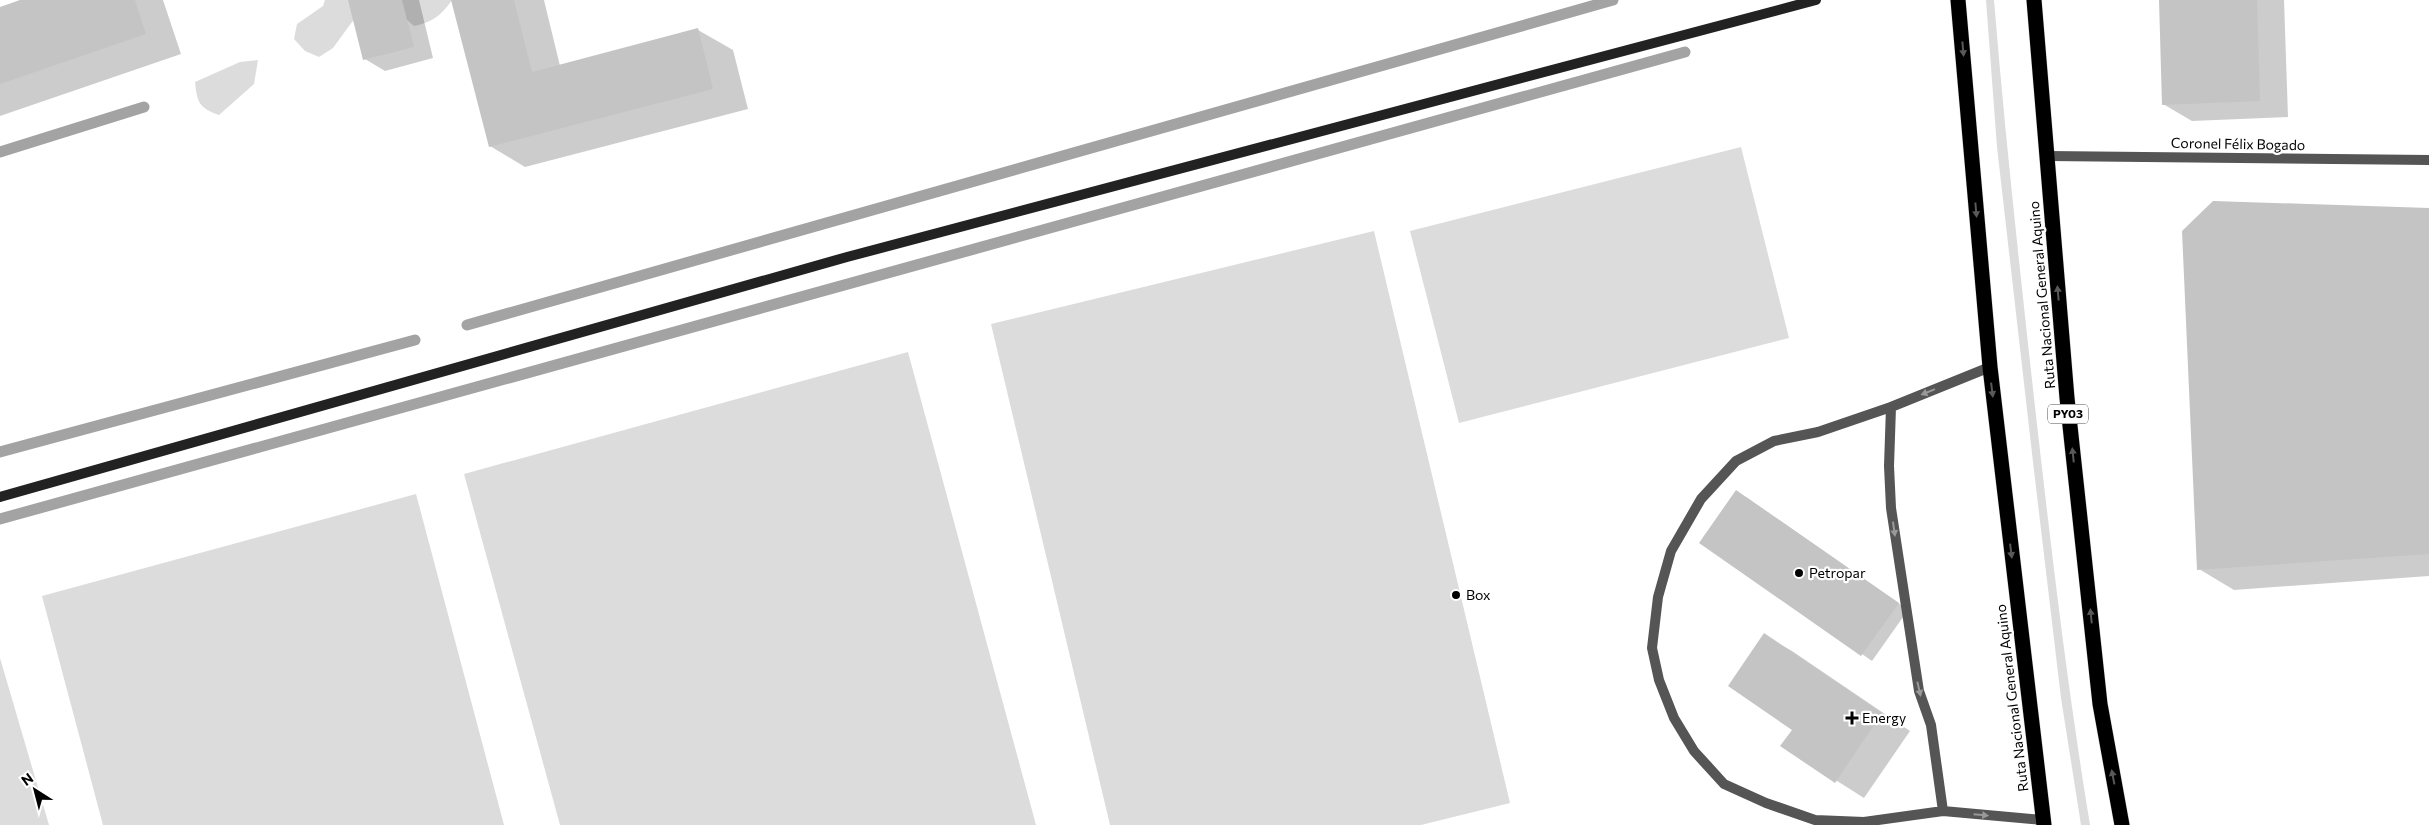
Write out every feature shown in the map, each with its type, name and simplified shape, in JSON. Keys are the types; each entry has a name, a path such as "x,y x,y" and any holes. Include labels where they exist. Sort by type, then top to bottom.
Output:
{"highway":[{"name":"Ruta Nacional General Aquino","path":"1958,0 1990,366 2044,822"},
{"name":"Ruta Nacional General Aquino","path":"2034,0 2067,398 2100,704 2122,825"}],"street":[{"path":"0,497 847,257 1768,11 1816,0"},
{"name":"Coronel Félix Bogado","path":"2048,156 2429,160"},
{"path":"1990,366 1891,407 1818,432 1774,441 1736,461 1701,499 1671,551 1658,597 1652,648 1659,680 1674,718 1694,751 1724,784 1766,803 1816,820 1864,822 1943,811 2044,822"},
{"path":"1891,407 1889,466 1891,508 1918,691 1930,725 1943,811"}],"shaded area":[{"path":"325,0 368,0 363,10 333,48 319,57 305,51 294,39 297,24 323,6"},
{"path":"394,0 452,0 436,18 414,26 401,15"},
{"path":"1986,0 1994,0 2013,204 2053,564 2090,825 2081,825 2061,698 1997,147"},
{"path":"258,60 254,84 219,115 203,107 198,99 195,82 240,62"},
{"path":"1741,147 1789,338 1459,423 1410,231"},
{"path":"1374,231 1510,803 1421,825 1110,825 991,324"},
{"path":"908,352 1036,825 560,825 464,474"},
{"path":"416,494 504,825 103,825 42,596"},
{"path":"0,658 49,825 0,825"}],"building":[{"path":"20,0 135,0 146,34 0,84 0,7"},
{"path":"348,0 402,0 414,47 363,60"},
{"path":"451,0 514,0 532,72 698,28 713,89 489,147"},
{"path":"2159,0 2257,0 2260,101 2162,105"},
{"path":"2213,201 2429,208 2429,554 2197,570 2182,231"},
{"name":"Petropar","path":"1736,490 1899,603 1861,656 1699,543"},
{"path":"1764,633 1882,713 1835,783 1780,746 1792,730 1728,686"}],"waterway":[{"path":"467,325 1613,0"},
{"path":"0,519 1685,52"},
{"path":"0,152 144,107"},
{"path":"0,452 415,340"}],"place":[{"name":"Petropar","path":"1799,573"},
{"name":"Box","path":"1456,595"},
{"name":"Energy","path":"1852,718"}]}
